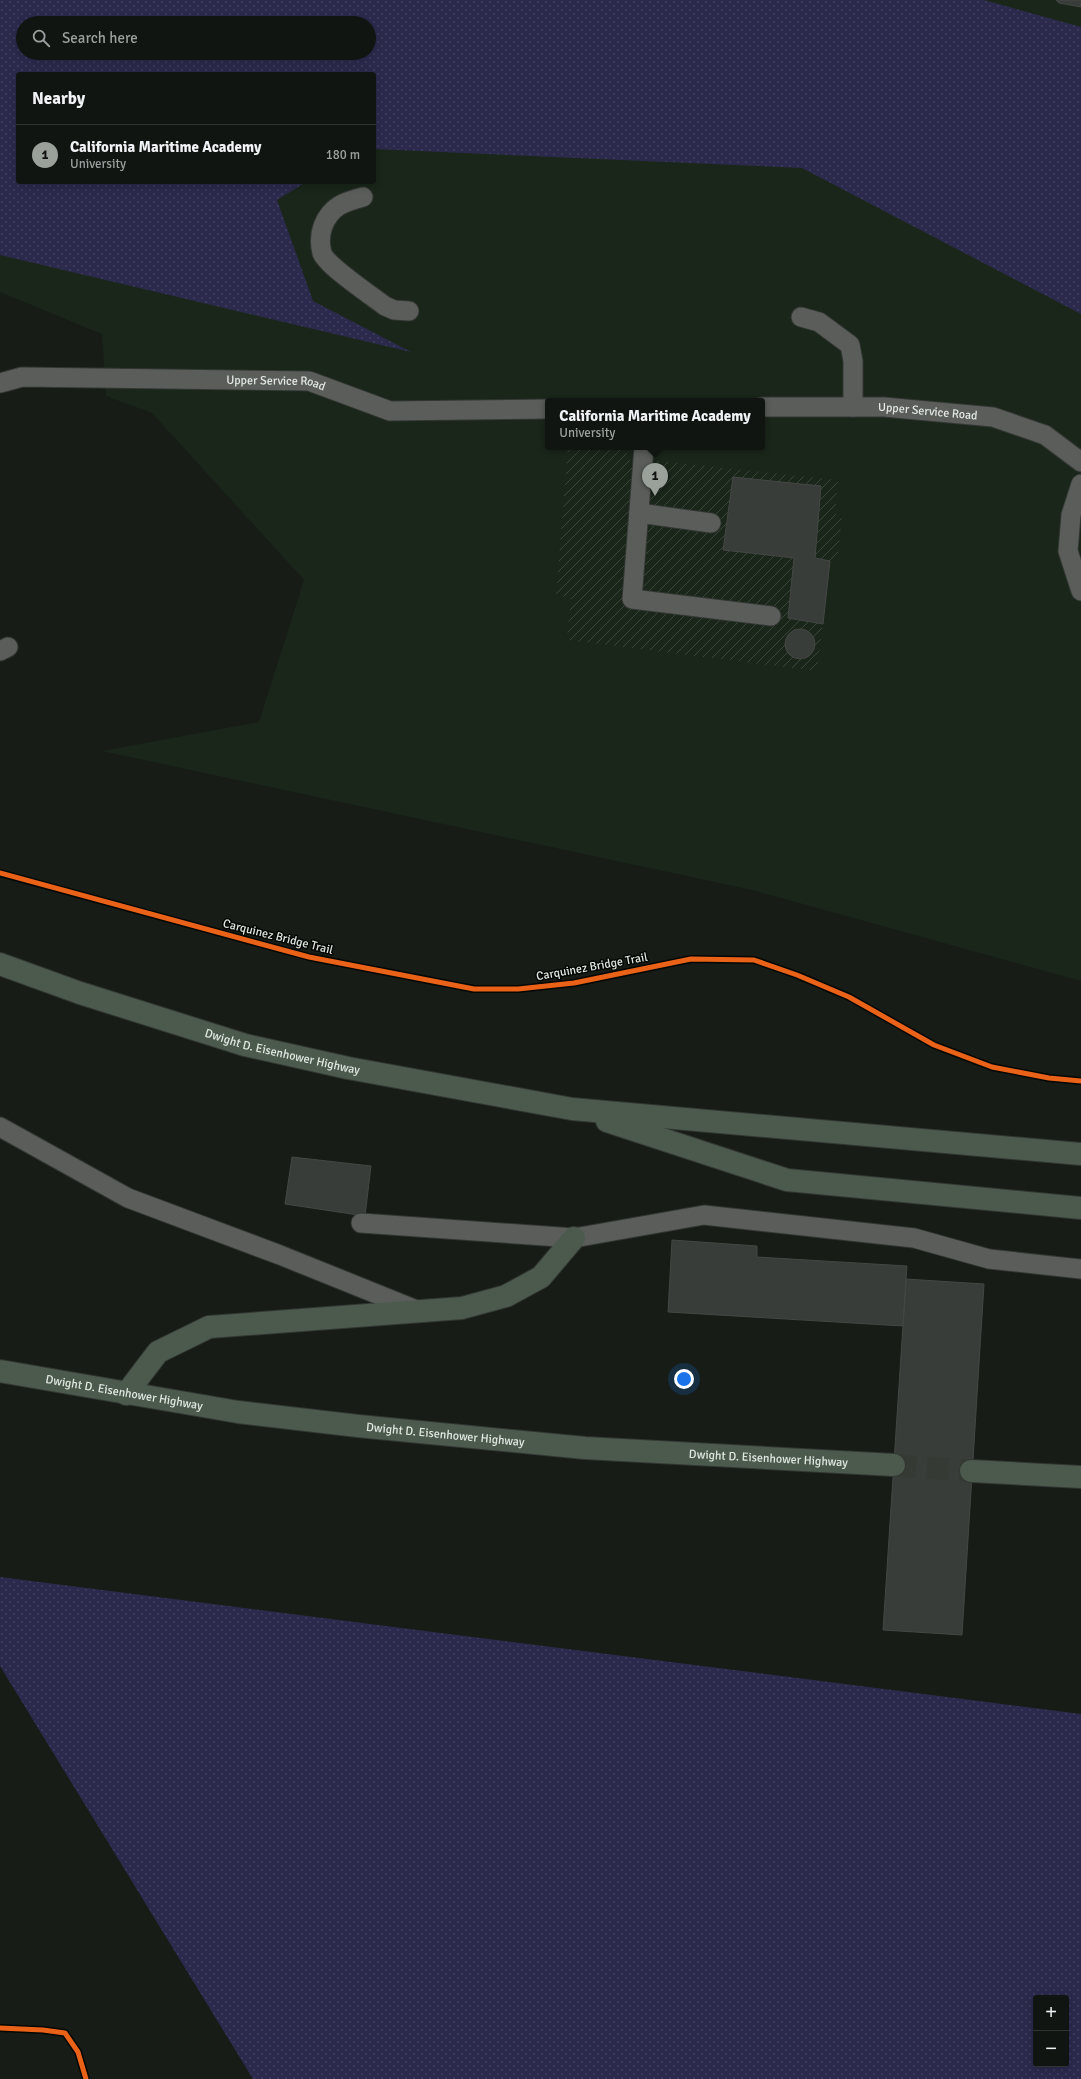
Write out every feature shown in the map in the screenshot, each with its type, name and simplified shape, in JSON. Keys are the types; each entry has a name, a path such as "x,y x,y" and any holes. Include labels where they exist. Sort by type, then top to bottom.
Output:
{"highway":[{"name":"Dwight D. Eisenhower Highway","path":"0,964 80,993 245,1045 348,1068 572,1109"},
{"path":"572,1109 1081,1154"},
{"path":"572,1109 787,1180 1081,1208"},
{"path":"126,1394 158,1352 209,1327 418,1310 462,1308 506,1296 541,1277 574,1238"},
{"name":"Dwight D. Eisenhower Highway","path":"0,1371 126,1394 238,1412 358,1426 577,1447 894,1465"},
{"path":"971,1471 1081,1477"}],"lane":[{"path":"363,197 340,203 329,214 321,234 322,254 330,264 385,306 394,310 409,311"},
{"path":"801,317 819,322 850,346 853,361 853,407"},
{"name":"Upper Service Road","path":"0,383 22,377 309,381 390,411 545,409"},
{"name":"Upper Service Road","path":"765,407 884,407 993,417 1045,435 1081,462"},
{"path":"644,450 632,598 771,616"},
{"path":"1081,484 1071,515 1068,551 1081,591"},
{"path":"639,513 711,523"},
{"path":"0,1127 128,1198 273,1252 418,1310"},
{"path":"361,1223 574,1238 704,1215 914,1238 989,1259 1081,1269"}],"shaded area":[{"path":"0,0 1081,0 1081,981 752,890 102,751 259,722 304,580 152,413 106,396 102,334 0,292"},
{"path":"0,0 984,0 1081,27 1081,314 802,168 376,149 376,72 16,72 16,184 303,184 277,200 313,301 411,352 0,255"},
{"path":"568,450 627,450 627,460 660,461 838,480 835,514 842,516 837,562 830,561 817,671 567,640 571,597 556,596"},
{"path":"0,1577 1081,1714 1081,2079 253,2079 0,1666"}],"building":[{"path":"1056,0 1081,0 1081,7 1059,3"},
{"path":"733,477 821,486 815,558 830,561 823,624 788,618 794,558 723,550"},
{"path":"800,629 811,633 815,644 811,655 800,659 789,655 785,644 789,633"},
{"path":"292,1157 371,1166 365,1216 285,1204"},
{"path":"672,1240 757,1246 757,1257 907,1266 903,1326 668,1312"},
{"path":"906,1279 984,1284 962,1635 883,1630"}],"tunnel":[{"path":"894,1465 971,1471"}],"cycle path":[{"name":"Carquinez Bridge Trail","path":"0,873 309,957 474,989 518,989 574,983 691,959 754,960 797,975 849,997 934,1045 992,1067 1049,1078 1081,1081"},
{"path":"0,2028 43,2030 65,2033 78,2052 86,2079"}],"place":[{"name":"California Maritime Academy","path":"655,496"}]}
